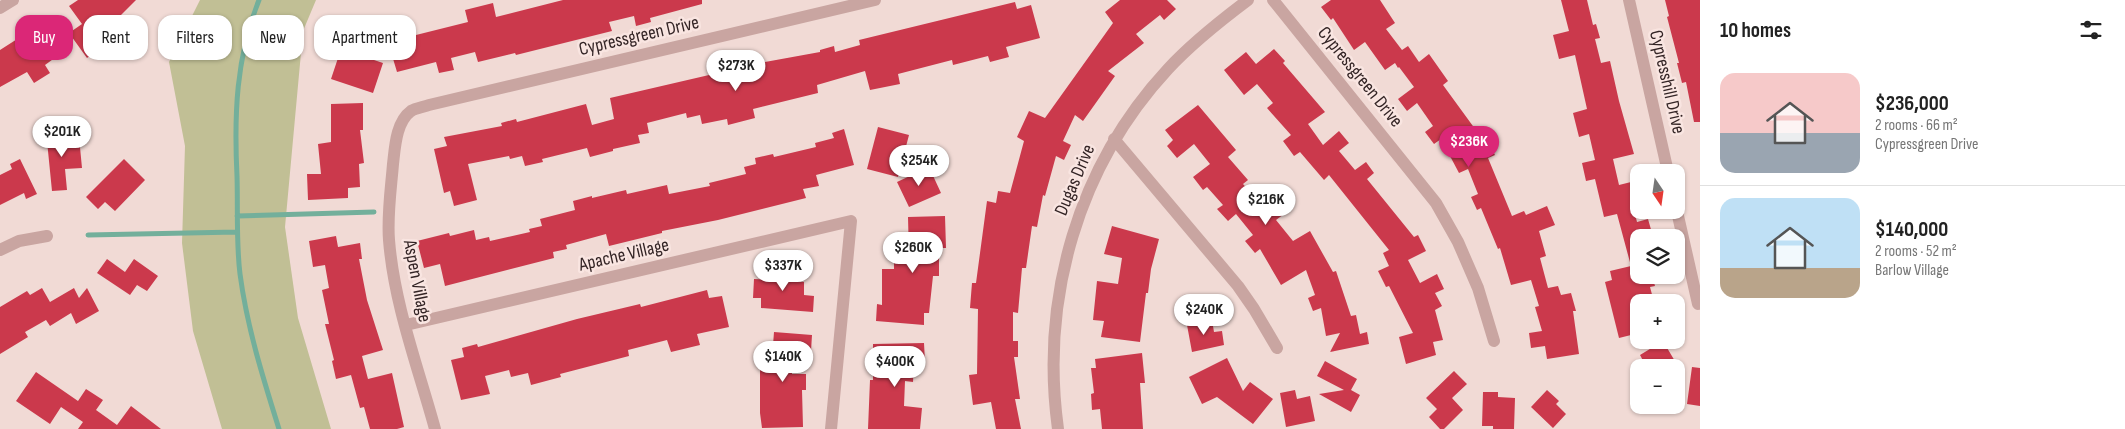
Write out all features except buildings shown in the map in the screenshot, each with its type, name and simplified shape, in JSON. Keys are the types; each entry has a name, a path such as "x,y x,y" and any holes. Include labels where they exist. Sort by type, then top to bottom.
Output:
{"street":[{"path":"0,8 12,0"},
{"name":"Cypressgreen Drive","path":"411,111 429,105 875,0"},
{"name":"Dugas Drive","path":"1058,429 1054,389 1055,318 1064,266 1086,196 1114,139 1142,100 1168,69 1210,29 1248,0"},
{"name":"Cypressgreen Drive","path":"1273,0 1436,203 1458,242 1478,288 1494,340"},
{"name":"Cypresshill Drive","path":"1630,0 1666,164"},
{"name":"Aspen Village","path":"411,111 402,122 396,139 389,209 389,238 392,267 435,429"},
{"path":"1114,139 1238,286 1277,348"},
{"path":"1679,219 1698,304"},
{"name":"Apache Village","path":"406,325 851,221 830,429"},
{"path":"0,250 19,241 47,236"}],"shaded area":[{"path":"200,0 316,0 304,29 304,15 242,15 242,60 300,60 285,227 298,318 331,429 222,429 193,331 182,243 185,146 169,62 170,60 232,60 232,15 192,15"}],"waterway":[{"path":"259,0 245,43 238,86 236,131 238,250 243,294 251,333 279,429"},
{"path":"237,216 374,212"},
{"path":"88,235 237,232"}]}
